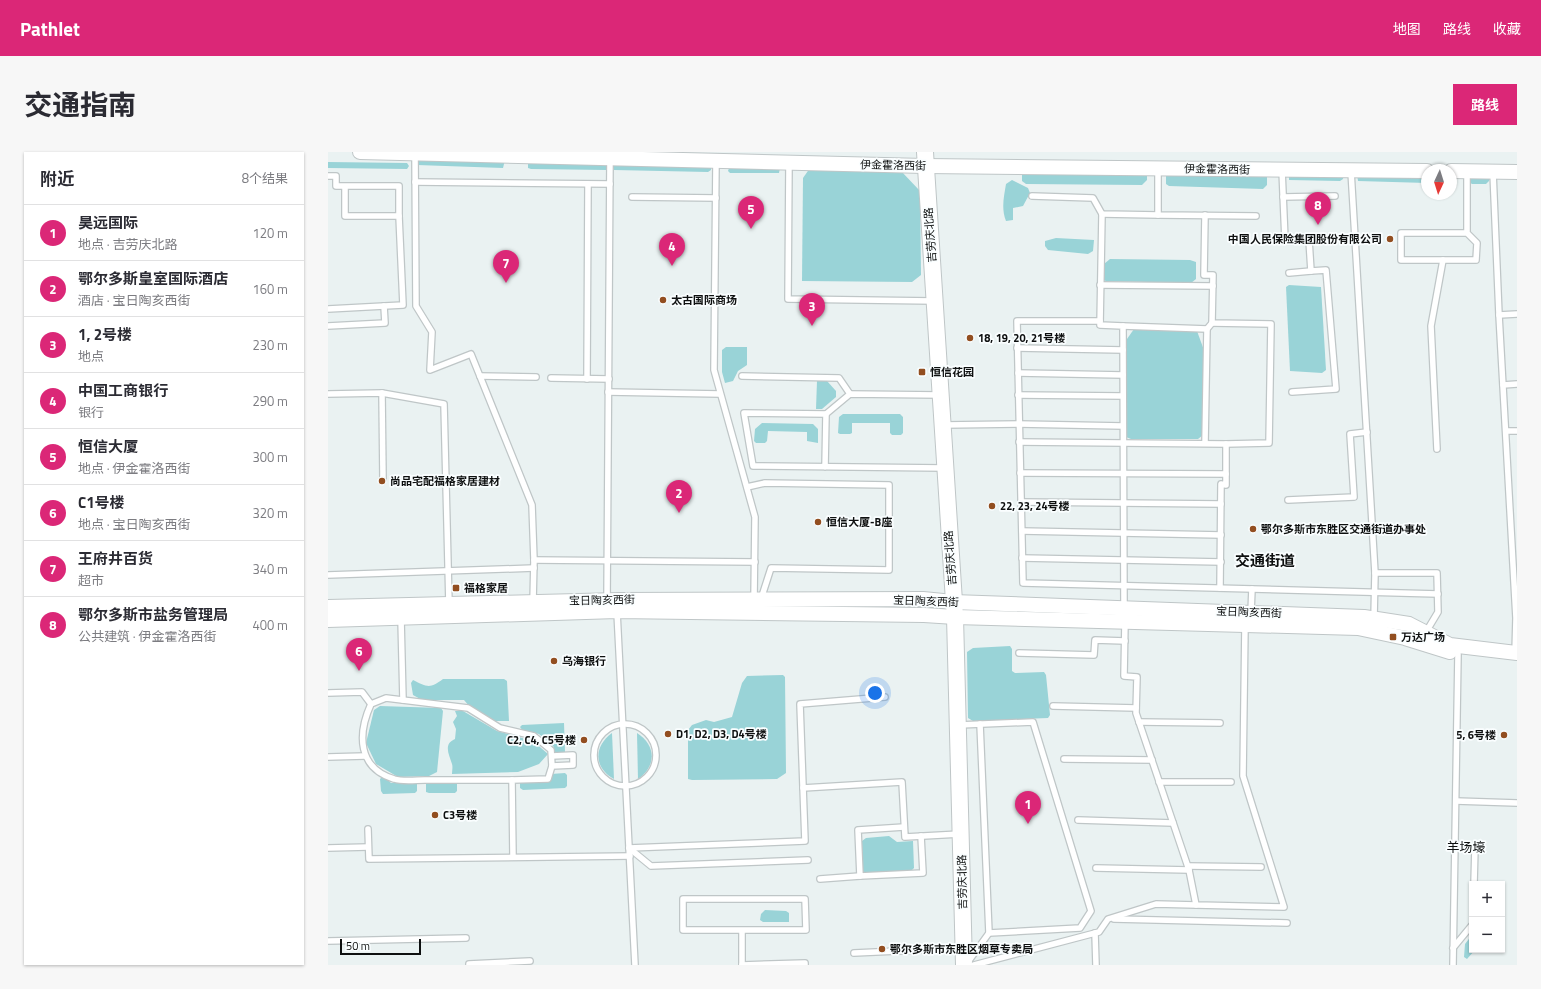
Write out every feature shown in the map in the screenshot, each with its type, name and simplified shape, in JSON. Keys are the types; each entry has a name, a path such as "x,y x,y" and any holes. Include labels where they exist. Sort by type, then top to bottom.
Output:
{"main road":[{"name":"吉劳庆北路","path":"925,159 954,610 963,948 965,965"}],"street":[{"name":"伊金霍洛西街","path":"360,152 789,163 925,159 1158,168 1421,171"},
{"path":"1457,171 1517,172"},
{"name":"宝日陶亥西街","path":"328,607 607,600 923,599 954,610"},
{"name":"宝日陶亥西街","path":"328,620 617,611 924,615 954,610 1248,619 1374,618 1409,624 1450,645 1516,656"},
{"name":"宝日陶亥西街","path":"1248,619 1358,628 1405,638 1458,654 1516,656"}],"lane":[{"path":"415,153 416,306 432,332 430,370 471,354 532,505 534,560 533,602"},
{"path":"607,600 610,158"},
{"path":"716,161 714,370 755,517 755,562 758,600"},
{"path":"789,163 788,299 934,301"},
{"path":"1158,168 1158,215"},
{"path":"1282,169 1285,240 1310,240 1311,271"},
{"path":"1351,170 1375,573 1374,618"},
{"path":"1467,171 1467,233 1476,243 1476,260 1401,260 1401,233 1467,233"},
{"path":"1493,171 1503,384 1514,522 1516,656"},
{"path":"328,176 336,176 336,186 399,186 403,305 328,309"},
{"path":"415,182 610,184"},
{"path":"587,379 588,184"},
{"path":"345,186 345,216 399,216"},
{"path":"1032,196 1092,198 1102,214 1100,325 1207,329"},
{"path":"1283,197 1335,196"},
{"path":"632,197 716,198"},
{"path":"1102,214 1256,216"},
{"path":"1205,215 1204,275 1213,275 1212,323 1207,329 1205,443"},
{"path":"1437,449 1431,326 1443,260"},
{"path":"1289,273 1326,270 1336,389 1292,392"},
{"path":"1100,285 1213,286"},
{"path":"328,326 385,323 384,306"},
{"path":"1499,315 1517,314"},
{"path":"1100,321 1017,321 1023,583 1438,594"},
{"path":"1019,442 1268,443 1272,324 1212,323"},
{"path":"1123,326 1124,676 1137,677 1136,713 1189,868 1196,905"},
{"path":"1017,348 1123,350"},
{"path":"1018,373 1123,375"},
{"path":"480,376 536,377"},
{"path":"742,376 839,378 850,394"},
{"path":"551,378 609,379"},
{"path":"1503,384 1517,384"},
{"path":"608,392 720,394"},
{"path":"382,393 383,479"},
{"path":"328,394 382,393 444,404 449,604"},
{"path":"940,395 850,394 826,414 744,413 753,466 945,468"},
{"path":"1018,395 1123,396"},
{"path":"825,467 826,414"},
{"path":"942,425 1019,424 1123,426"},
{"path":"1507,431 1517,430"},
{"path":"1288,500 1354,497 1350,434 1367,432"},
{"path":"1220,588 1221,484 1226,485 1226,444"},
{"path":"1020,473 1226,474"},
{"path":"747,487 765,483 889,485 889,570 771,568 758,600"},
{"path":"1510,483 1517,483"},
{"path":"1021,502 1221,504"},
{"path":"1022,531 1221,535"},
{"path":"1022,558 1221,562"},
{"path":"534,560 755,562"},
{"path":"328,576 534,568"},
{"path":"1375,573 1437,573 1438,612 1426,633"},
{"path":"974,965 1099,932 1108,919 1156,904 1284,907 1243,776 1248,619 1252,589"},
{"path":"617,611 636,965"},
{"path":"401,618 403,700"},
{"path":"1019,652 1094,655 1095,640 1125,640"},
{"path":"1453,965 1458,654"},
{"path":"328,693 362,692 371,704"},
{"path":"629,848 805,841 800,704 885,697"},
{"path":"386,698 468,708 500,728 534,736 551,750 552,766 548,779 396,780 377,771 365,756 362,737 365,718 371,704 386,698"},
{"path":"1053,706 1136,708"},
{"path":"958,726 1033,722 1091,911 1080,928 989,933"},
{"path":"1139,722 1220,723"},
{"path":"623,724 633,724 642,728 650,735 655,744 657,753 656,763 652,772 645,780 626,786 616,785 606,780 599,772 594,762 594,751 597,741 604,732 613,726 623,724"},
{"path":"965,965 989,933 980,724"},
{"path":"552,756 573,755 573,765 552,766"},
{"path":"328,757 365,756"},
{"path":"1064,759 1152,760"},
{"path":"512,780 513,857"},
{"path":"803,788 902,782 905,837 960,834"},
{"path":"1160,782 1231,782"},
{"path":"1456,801 1517,803"},
{"path":"1078,820 1173,822"},
{"path":"860,876 858,830 904,827"},
{"path":"368,829 369,859 630,856"},
{"path":"820,879 923,873 921,836"},
{"path":"328,848 368,847"},
{"path":"1474,881 1475,847"},
{"path":"629,848 651,866 808,860"},
{"path":"1096,868 1261,867"},
{"path":"683,899 805,899 806,930 742,930 683,930 683,899"},
{"path":"1108,919 1286,923"},
{"path":"1453,948 1469,929"},
{"path":"742,930 742,965 805,963 805,965"},
{"path":"1095,933 1096,965"},
{"path":"328,941 466,938"},
{"path":"854,953 963,948"},
{"path":"469,965 530,961"}],"shaded area":[{"path":"528,159 606,161 606,170 531,169 528,168"},
{"path":"417,160 505,160 503,168 417,165"},
{"path":"328,162 407,163 409,166 407,169 328,168"},
{"path":"613,165 711,166 711,170 708,172 614,170"},
{"path":"729,168 780,168 779,173 730,173 728,171"},
{"path":"810,168 901,171 920,191 921,275 912,282 802,281 803,178"},
{"path":"1147,173 1147,180 1142,185 1026,184 1022,181 1022,174"},
{"path":"1421,173 1421,183 1358,181 1357,174"},
{"path":"1267,174 1267,185 1263,189 1169,186 1166,184 1166,175"},
{"path":"1289,174 1344,174 1343,179 1340,181 1289,180"},
{"path":"1469,176 1490,176 1489,181 1486,184 1472,184 1469,182"},
{"path":"1012,180 1028,188 1030,193 1023,206 1013,208 1013,220 1006,221 1003,207 1004,193 1006,184"},
{"path":"1056,238 1094,240 1093,251 1088,254 1048,250 1045,246 1045,241"},
{"path":"1110,259 1190,260 1196,262 1196,279 1191,283 1106,281 1103,280 1104,264"},
{"path":"1289,285 1321,287 1326,370 1322,373 1290,371 1286,287"},
{"path":"1134,329 1197,331 1205,353 1203,435 1198,439 1131,439 1126,437 1127,339"},
{"path":"726,347 747,347 747,365 738,371 733,381 725,383 722,372 722,350"},
{"path":"817,381 827,381 836,391 836,397 822,409 816,409"},
{"path":"843,414 900,414 903,417 903,433 901,435 892,435 890,433 890,423 852,423 852,433 840,434 838,433 839,417"},
{"path":"762,423 813,424 818,429 818,443 807,441 807,432 768,431 767,441 765,443 756,443 754,441 755,429"},
{"path":"1010,646 1012,649 1012,671 1015,673 1044,672 1046,675 1050,715 1048,718 973,721 968,718 967,652 973,648"},
{"path":"783,675 785,677 786,773 777,779 688,779 688,730 692,725 706,720 714,722 732,717 742,683 747,676"},
{"path":"443,679 504,679 507,681 509,721 495,721 470,707 464,700 422,700 413,695 411,683 413,680 431,686"},
{"path":"380,706 441,708 443,711 437,772 429,776 398,777 376,764 366,743 374,710"},
{"path":"455,711 463,711 497,731 533,741 548,754 539,764 518,772 452,774 452,765 448,753 448,746 451,741 455,739 456,729 453,722 457,716"},
{"path":"564,723 565,752 554,753 554,747 539,734 523,731 520,727 522,725"},
{"path":"612,733 614,779 603,769 598,757 601,745"},
{"path":"637,733 648,743 652,756 649,768 638,779"},
{"path":"565,773 567,775 567,786 565,788 523,790 520,788 520,781 549,780 551,774"},
{"path":"385,777 391,783 415,782 417,784 417,791 415,793 383,794 381,791 380,779"},
{"path":"428,782 454,782 457,784 457,791 455,793 429,793 426,792 426,784"},
{"path":"889,836 897,842 913,841 914,868 910,872 866,874 863,871 862,841 866,838"},
{"path":"765,910 786,911 789,913 789,922 763,922 760,920 761,914"},
{"path":"1469,939 1469,953 1472,953 1467,959 1464,957 1465,944"}],"place":[{"name":"鄂尔多斯市盐务管理局","path":"1318,225"},
{"name":"恒信大厦","path":"751,229"},
{"name":"中国人民保险集团股份有限公司","path":"1390,239"},
{"name":"中国工商银行","path":"672,266"},
{"name":"王府井百货","path":"506,283"},
{"name":"太古国际商场","path":"663,300"},
{"name":"1, 2号楼","path":"812,326"},
{"name":"18, 19, 20, 21号楼","path":"970,338"},
{"name":"恒信花园","path":"922,372"},
{"name":"尚品宅配福格家居建材","path":"382,481"},
{"name":"22, 23, 24号楼","path":"992,506"},
{"name":"鄂尔多斯皇室国际酒店","path":"679,513"},
{"name":"恒信大厦-B座","path":"818,522"},
{"name":"鄂尔多斯市东胜区交通街道办事处","path":"1253,529"},
{"name":"福格家居","path":"456,588"},
{"name":"万达广场","path":"1393,637"},
{"name":"乌海银行","path":"554,661"},
{"name":"C1号楼","path":"359,671"},
{"name":"D1, D2, D3, D4号楼","path":"668,734"},
{"name":"5, 6号楼","path":"1504,735"},
{"name":"C2, C4, C5号楼","path":"584,740"},
{"name":"C3号楼","path":"435,815"},
{"name":"昊远国际","path":"1028,824"},
{"name":"鄂尔多斯市东胜区烟草专卖局","path":"882,949"}],"district":[{"name":"交通街道","path":"1265,560"},
{"name":"羊场壕","path":"1466,847"}]}
